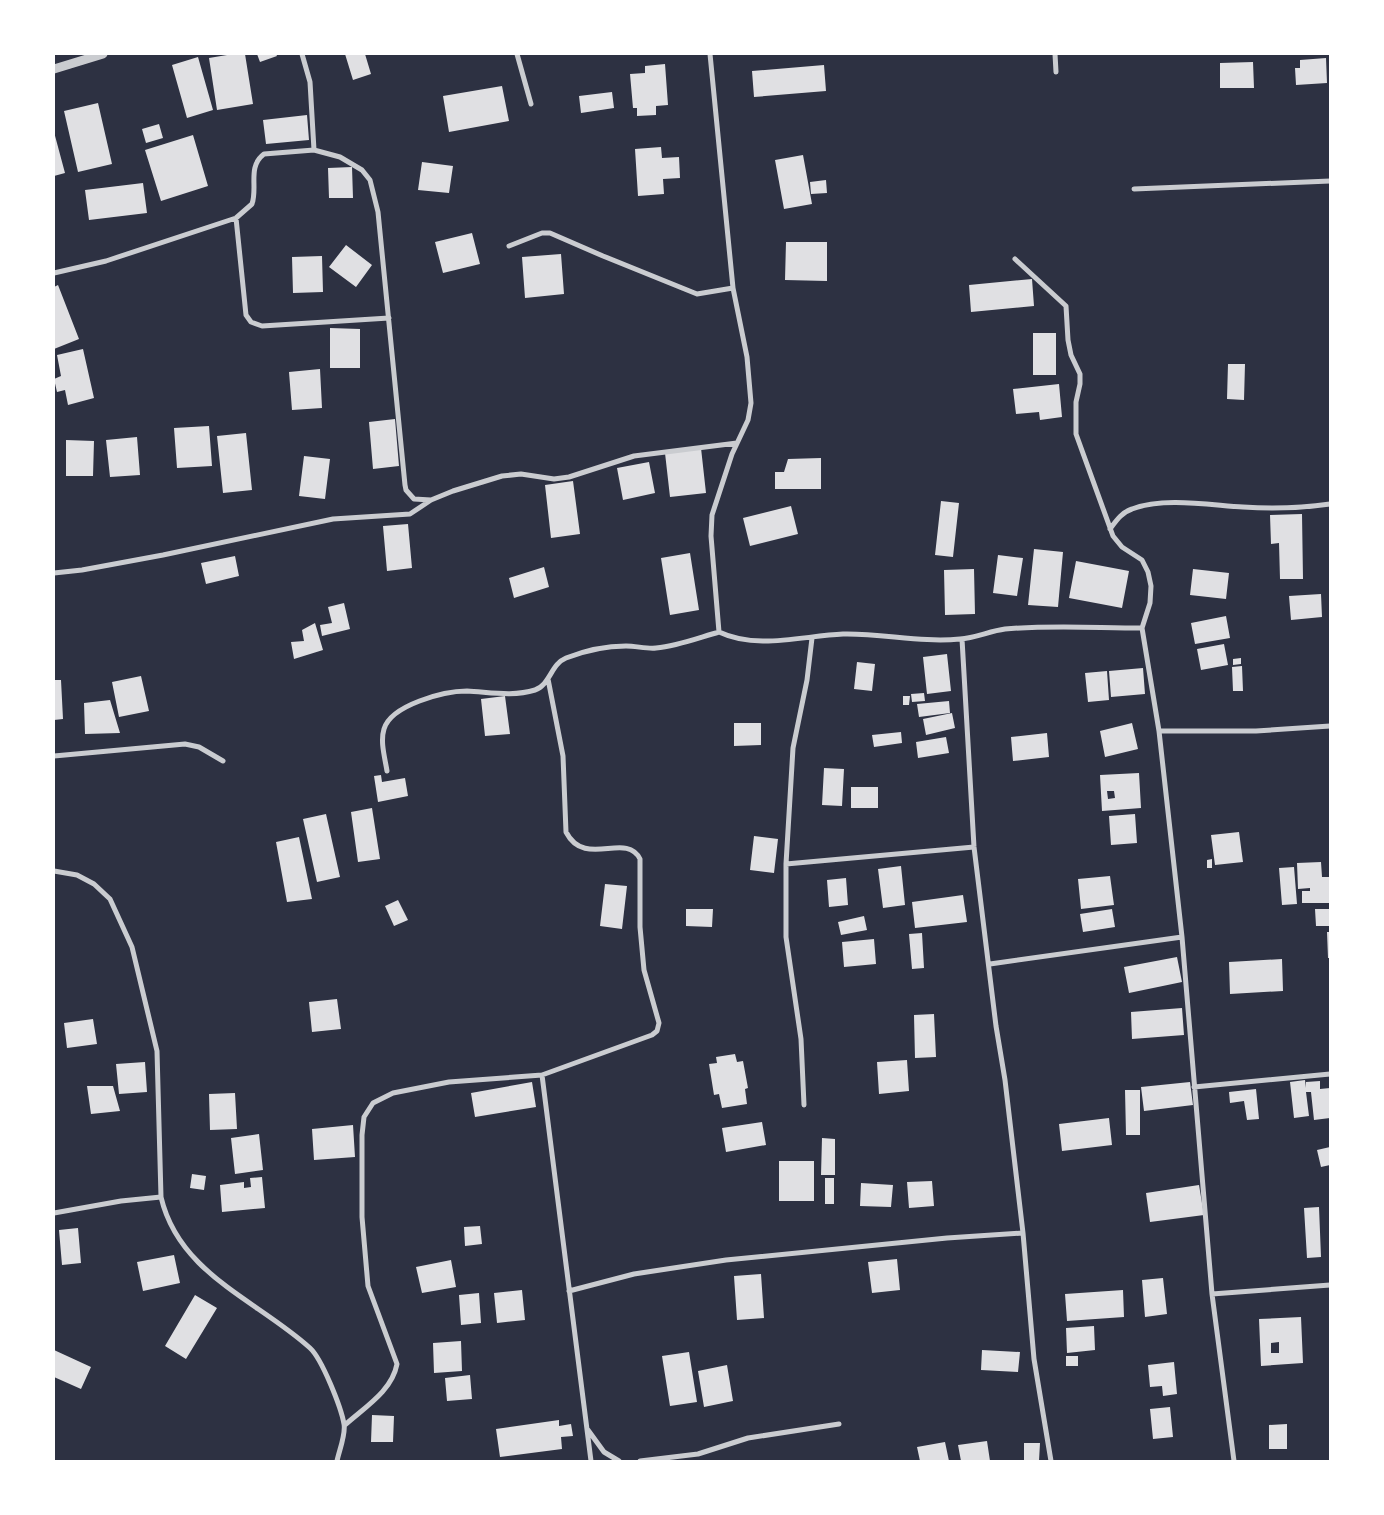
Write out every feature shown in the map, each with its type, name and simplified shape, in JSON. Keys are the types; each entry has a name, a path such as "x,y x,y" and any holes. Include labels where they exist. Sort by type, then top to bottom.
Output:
{"street":[{"path":"54,70 103,54"},
{"path":"302,54 310,82 314,150"},
{"path":"516,54 531,104"},
{"path":"710,54 733,288 746,358 751,403 748,420 737,443 712,515 711,536 719,632"},
{"path":"1054,54 1056,72"},
{"path":"54,273 106,261 236,218 252,204 254,169 257,159 264,154 314,150 340,157 362,170 370,180 378,212 406,490 414,498 431,500"},
{"path":"1134,189 1330,181"},
{"path":"236,218 246,315 251,322 262,326 389,318"},
{"path":"509,246 542,233 550,233 697,294 733,288"},
{"path":"1015,259 1066,306 1071,355 1080,374 1076,402 1076,434 1110,529 1122,548 1142,560 1148,572 1150,603 1142,628 1159,731 1182,937 1212,1294 1234,1461"},
{"path":"54,573 82,570 164,555 333,520 410,514 431,500 502,476 521,474 554,479 569,477 634,456 737,443"},
{"path":"1110,529 1125,512 1148,505 1196,502 1244,507 1307,507 1330,504"},
{"path":"387,771 382,738 387,722 398,710 454,693 511,693 537,689 548,679 554,667 564,659 581,653 613,647 653,649 672,647 719,632 735,640 812,638 843,634 911,640 962,639 1004,629 1142,628"},
{"path":"804,1106 801,1039 786,937 786,864 793,748 807,680 812,638"},
{"path":"962,639 974,847 990,964 996,1026 1006,1080 1023,1233 1034,1359 1051,1461"},
{"path":"345,1425 388,1386 394,1376 397,1364 368,1286 362,1217 364,1117 373,1103 393,1093 449,1082 542,1075 652,1035 657,1031 659,1023 644,970 640,927 640,859 636,852 630,848 584,849 570,840 566,832 563,756 548,679"},
{"path":"1159,731 1256,731 1330,726"},
{"path":"54,756 185,744 199,747 223,761"},
{"path":"786,864 974,847"},
{"path":"54,871 77,875 99,889 110,899 132,947 157,1051 161,1197 165,1216 184,1249 223,1285 311,1349 326,1372 345,1425 337,1461"},
{"path":"990,964 1182,937"},
{"path":"1194,1087 1330,1074"},
{"path":"542,1075 591,1461"},
{"path":"54,1213 121,1201 161,1197"},
{"path":"569,1290 634,1274 726,1260 938,1239 1023,1233"},
{"path":"1212,1294 1330,1285"},
{"path":"640,1461 698,1454 748,1438 839,1424"},
{"path":"588,1430 604,1452 619,1461"}],"building":[{"path":"245,54 253,104 217,110 209,58"},
{"path":"257,54 276,54 277,56 260,62"},
{"path":"345,54 365,54 371,74 353,80"},
{"path":"198,57 213,110 187,118 172,65"},
{"path":"1326,58 1327,83 1296,85 1295,68 1300,68 1300,60"},
{"path":"1253,62 1254,88 1220,88 1220,63"},
{"path":"665,64 668,105 656,106 656,115 637,116 637,108 633,108 630,74 645,73 645,66"},
{"path":"824,65 826,91 754,97 752,71"},
{"path":"502,86 509,121 449,132 443,96"},
{"path":"612,92 614,108 581,113 579,96"},
{"path":"98,103 112,164 78,172 64,111"},
{"path":"307,115 309,140 266,144 263,120"},
{"path":"159,124 163,138 146,143 142,129"},
{"path":"54,132 65,173 54,176"},
{"path":"193,135 208,186 161,201 145,150"},
{"path":"661,147 662,158 679,157 680,178 663,179 664,194 638,196 635,149"},
{"path":"803,155 812,204 784,209 775,160"},
{"path":"422,162 453,166 449,193 418,190"},
{"path":"352,167 353,198 329,198 328,168"},
{"path":"826,180 827,193 811,194 810,182"},
{"path":"143,183 147,213 89,220 85,190"},
{"path":"472,233 480,264 443,273 435,242"},
{"path":"786,242 827,242 827,281 785,280"},
{"path":"346,245 372,265 356,287 329,267"},
{"path":"561,254 564,294 525,298 522,257"},
{"path":"322,256 323,292 293,293 292,257"},
{"path":"1032,279 1034,306 971,312 969,285"},
{"path":"58,285 79,339 54,349 54,287"},
{"path":"330,328 360,329 360,368 330,368"},
{"path":"1033,333 1056,333 1056,375 1033,375"},
{"path":"83,349 94,398 68,405 65,390 57,392 54,379 61,376 57,355"},
{"path":"1228,364 1245,364 1244,400 1227,399"},
{"path":"320,369 322,408 292,410 289,372"},
{"path":"1059,384 1062,417 1040,420 1039,412 1016,414 1013,389"},
{"path":"395,419 399,466 373,469 369,422"},
{"path":"209,426 212,466 177,468 174,428"},
{"path":"246,433 252,490 223,493 217,436"},
{"path":"137,437 140,475 110,477 106,440"},
{"path":"66,440 94,441 93,476 66,476"},
{"path":"701,448 706,493 670,497 665,453"},
{"path":"304,456 330,459 325,499 299,496"},
{"path":"821,458 821,489 775,489 775,472 784,472 788,459"},
{"path":"649,462 655,493 623,500 617,468"},
{"path":"573,481 580,534 551,538 545,485"},
{"path":"941,501 959,503 953,557 935,555"},
{"path":"791,506 798,534 750,546 743,518"},
{"path":"1302,514 1303,579 1280,579 1279,543 1271,544 1270,515"},
{"path":"408,524 412,568 387,571 383,526"},
{"path":"1034,549 1063,552 1058,607 1028,605"},
{"path":"690,553 699,610 670,615 661,558"},
{"path":"998,555 1023,558 1017,596 993,593"},
{"path":"235,556 239,576 206,584 201,563"},
{"path":"1076,561 1129,571 1122,608 1069,598"},
{"path":"544,567 549,587 514,598 509,578"},
{"path":"974,569 975,614 945,615 944,570"},
{"path":"1193,569 1229,573 1226,599 1190,595"},
{"path":"1321,594 1322,617 1291,620 1289,596"},
{"path":"344,603 350,629 322,636 320,625 332,623 328,607"},
{"path":"1226,616 1230,638 1195,644 1191,623"},
{"path":"315,623 323,650 294,659 291,642 304,641 302,630"},
{"path":"1224,644 1228,665 1201,670 1197,649"},
{"path":"947,654 951,691 927,694 923,657"},
{"path":"1241,658 1241,664 1233,665 1233,659"},
{"path":"857,662 875,664 872,691 854,689"},
{"path":"1242,666 1243,691 1233,691 1232,667"},
{"path":"1143,668 1145,694 1111,697 1109,671"},
{"path":"1107,671 1109,700 1088,702 1085,673"},
{"path":"141,676 149,711 119,717 112,682"},
{"path":"54,680 61,680 63,719 54,720"},
{"path":"924,693 925,701 912,702 911,694"},
{"path":"505,696 510,734 485,736 481,699"},
{"path":"903,696 910,696 909,705 903,705"},
{"path":"110,700 120,733 85,734 84,703"},
{"path":"949,701 950,713 919,717 917,704"},
{"path":"952,713 955,728 926,735 923,719"},
{"path":"734,723 761,723 761,745 734,746"},
{"path":"1132,723 1138,749 1105,757 1100,731"},
{"path":"901,732 902,743 874,747 872,735"},
{"path":"1047,733 1049,757 1013,761 1011,737"},
{"path":"946,737 949,753 918,758 916,742"},
{"path":"824,768 844,769 842,806 822,805"},
{"path":"1139,773 1141,808 1102,811 1100,775","holes":["1107,791 1114,791 1115,798 1108,799"]},
{"path":"381,775 382,782 405,778 408,796 378,802 374,776"},
{"path":"851,787 878,787 878,808 851,808"},
{"path":"372,808 380,859 358,862 351,812"},
{"path":"326,814 340,877 317,882 303,819"},
{"path":"1135,814 1137,843 1111,845 1109,816"},
{"path":"1239,832 1243,862 1215,865 1211,835"},
{"path":"754,836 778,839 774,873 750,870"},
{"path":"299,837 312,899 287,902 276,842"},
{"path":"1212,859 1212,868 1207,868 1207,860"},
{"path":"1321,862 1322,877 1330,877 1330,903 1302,903 1302,891 1310,891 1310,888 1298,889 1297,863"},
{"path":"901,866 905,905 883,908 878,869"},
{"path":"1294,867 1297,904 1282,905 1279,868"},
{"path":"1110,876 1114,905 1081,909 1078,879"},
{"path":"846,878 848,905 829,907 827,880"},
{"path":"605,884 627,886 622,929 600,926"},
{"path":"963,895 967,922 915,928 912,902"},
{"path":"398,900 408,920 394,926 385,906"},
{"path":"686,909 713,909 712,927 686,926"},
{"path":"1112,909 1115,927 1083,932 1080,914"},
{"path":"1315,909 1330,909 1330,926 1316,926"},
{"path":"864,916 867,930 841,935 838,922"},
{"path":"1327,932 1330,932 1330,958 1328,958"},
{"path":"922,933 924,968 912,969 909,934"},
{"path":"874,939 876,964 844,967 842,942"},
{"path":"1177,957 1182,982 1129,993 1124,967"},
{"path":"1282,959 1283,991 1230,994 1229,962"},
{"path":"337,999 341,1029 312,1032 309,1002"},
{"path":"1182,1008 1184,1035 1132,1039 1131,1012"},
{"path":"934,1014 936,1057 915,1058 914,1015"},
{"path":"93,1019 97,1044 67,1048 64,1023"},
{"path":"735,1054 737,1062 743,1061 748,1088 745,1089 747,1104 722,1108 719,1094 714,1095 709,1064 717,1063 716,1057"},
{"path":"907,1060 909,1091 879,1094 877,1062"},
{"path":"145,1062 147,1092 119,1094 116,1064"},
{"path":"1305,1080 1306,1088 1306,1082 1320,1081 1320,1089 1330,1088 1330,1118 1314,1120 1311,1092 1306,1092 1309,1116 1294,1118 1290,1082"},
{"path":"532,1082 536,1107 475,1117 471,1093"},
{"path":"1190,1082 1193,1105 1144,1111 1141,1087"},
{"path":"87,1086 113,1086 120,1111 91,1114"},
{"path":"1256,1089 1259,1119 1247,1120 1244,1101 1230,1103 1229,1092"},
{"path":"1125,1090 1140,1090 1140,1135 1126,1135"},
{"path":"235,1093 237,1129 210,1130 209,1094"},
{"path":"1109,1118 1112,1145 1062,1151 1059,1124"},
{"path":"762,1122 766,1145 726,1152 722,1128"},
{"path":"353,1125 355,1157 314,1160 312,1129"},
{"path":"259,1134 263,1170 235,1174 231,1138"},
{"path":"822,1138 835,1139 835,1175 821,1175"},
{"path":"1330,1147 1330,1165 1321,1167 1317,1150"},
{"path":"779,1161 814,1161 814,1201 779,1201"},
{"path":"192,1174 206,1176 204,1190 190,1188"},
{"path":"262,1177 265,1208 222,1212 220,1185 244,1182 244,1188 251,1187 250,1178"},
{"path":"825,1178 834,1178 834,1204 825,1204"},
{"path":"932,1181 934,1206 909,1208 907,1182"},
{"path":"861,1183 893,1185 891,1207 860,1206"},
{"path":"1199,1185 1204,1215 1150,1222 1146,1193"},
{"path":"1319,1207 1321,1257 1307,1258 1304,1208"},
{"path":"480,1226 482,1244 465,1246 464,1227"},
{"path":"78,1228 81,1263 62,1265 59,1230"},
{"path":"174,1255 180,1283 143,1291 137,1262"},
{"path":"897,1259 900,1290 872,1293 868,1262"},
{"path":"451,1260 456,1287 422,1293 416,1267"},
{"path":"761,1274 764,1318 737,1320 734,1276"},
{"path":"1163,1278 1167,1314 1145,1317 1142,1280"},
{"path":"522,1290 525,1320 497,1323 494,1293"},
{"path":"1123,1290 1124,1317 1067,1321 1065,1294"},
{"path":"479,1293 481,1323 461,1325 459,1295"},
{"path":"195,1295 217,1308 186,1359 165,1346"},
{"path":"1301,1317 1303,1363 1261,1366 1259,1319","holes":["1279,1342 1279,1353 1271,1353 1271,1343"]},
{"path":"1094,1326 1095,1350 1067,1353 1066,1328"},
{"path":"461,1341 462,1371 434,1373 433,1343"},
{"path":"54,1350 91,1367 81,1389 54,1377"},
{"path":"982,1350 1020,1352 1018,1372 981,1370"},
{"path":"689,1352 697,1402 670,1406 662,1356"},
{"path":"1066,1356 1078,1356 1078,1366 1066,1366"},
{"path":"1174,1362 1177,1394 1163,1396 1162,1386 1150,1387 1148,1365"},
{"path":"727,1365 733,1401 704,1407 698,1371"},
{"path":"470,1375 472,1399 447,1401 445,1378"},
{"path":"1170,1407 1173,1437 1153,1439 1150,1409"},
{"path":"372,1415 394,1416 393,1442 371,1442"},
{"path":"559,1420 559,1426 571,1424 573,1436 561,1437 562,1449 500,1457 496,1429"},
{"path":"1287,1424 1287,1449 1269,1449 1269,1425"},
{"path":"987,1441 990,1461 961,1461 958,1445"},
{"path":"945,1442 949,1461 920,1461 917,1447"},
{"path":"1024,1443 1040,1443 1039,1461 1024,1461"}]}
